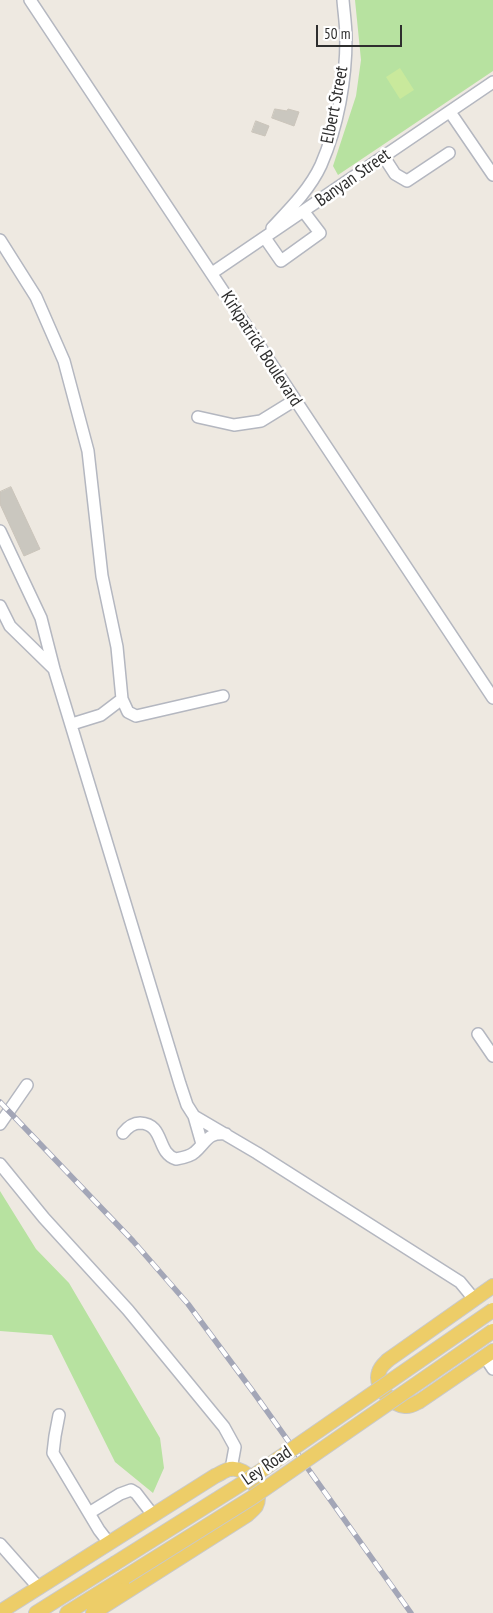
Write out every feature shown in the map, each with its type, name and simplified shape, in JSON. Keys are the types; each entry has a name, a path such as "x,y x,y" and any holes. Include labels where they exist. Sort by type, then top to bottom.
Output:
{"main road":[{"path":"489,1354 420,1401 409,1406 400,1405 391,1400 378,1379 380,1369 388,1360 493,1286"},
{"name":"Ley Road","path":"36,1613 246,1480 493,1310"},
{"name":"Ley Road","path":"67,1613 253,1497 493,1331"},
{"path":"0,1612 215,1476 231,1469 244,1471 254,1482 258,1494 257,1505 247,1515 101,1611"}],"street":[{"name":"Kirkpatrick Boulevard","path":"30,0 493,698"},
{"name":"Elbert Street","path":"260,241 297,200 320,166 333,131 343,85 346,38 342,0"},
{"name":"Banyan Street","path":"212,273 493,82"},
{"path":"450,112 493,175"},
{"path":"384,157 395,174 406,181 449,152"},
{"path":"260,241 281,261 320,233 304,212"},
{"path":"0,240 36,297 64,361 88,451 102,576 117,648 122,699 128,712 136,716 223,696"},
{"path":"198,417 234,425 261,422 295,400"},
{"path":"0,532 40,618 180,1084 187,1105 194,1116 202,1144"},
{"path":"0,606 10,626 54,669"},
{"path":"72,724 101,715 122,699"},
{"path":"478,1034 493,1056"},
{"path":"0,1124 27,1085"},
{"path":"194,1116 226,1134 460,1282 474,1299"},
{"path":"123,1134 126,1129 136,1124 151,1126 156,1130 167,1154 176,1159 192,1154 212,1135 226,1134"},
{"path":"0,1164 44,1218 128,1310 224,1427 235,1447 231,1469"},
{"path":"489,1354 493,1369"},
{"path":"59,1415 53,1453 109,1543"},
{"path":"89,1513 120,1494 131,1490 136,1493 153,1515"},
{"path":"0,1544 39,1588"}],"green space":[{"path":"355,0 493,0 493,71 338,175 333,166 356,96 361,60"},
{"path":"400,68 414,90 400,99 386,77"},
{"path":"0,1191 36,1249 69,1283 160,1438 164,1468 153,1493 115,1462 52,1335 0,1331"}],"building":[{"path":"275,109 287,111 288,109 299,112 294,126 272,118"},
{"path":"256,121 269,126 265,136 252,132"},
{"path":"11,487 40,549 24,556 0,504 0,492"}],"railway":[{"path":"0,1102 133,1241 188,1304 411,1613"}]}
